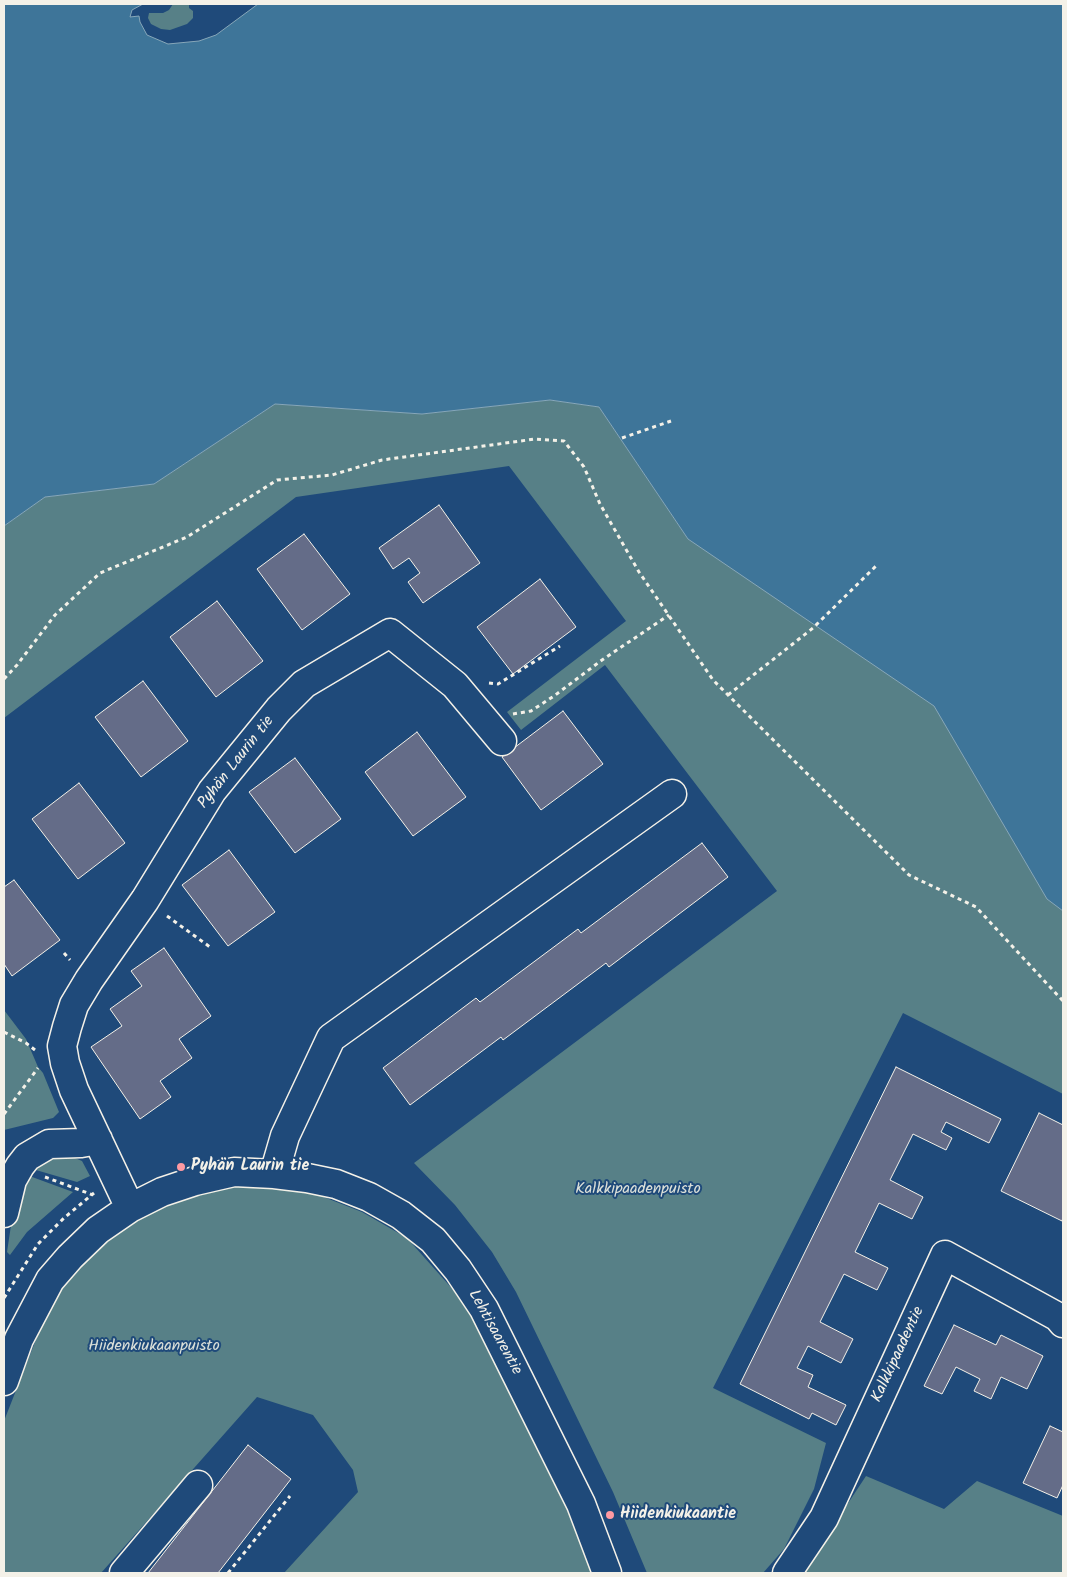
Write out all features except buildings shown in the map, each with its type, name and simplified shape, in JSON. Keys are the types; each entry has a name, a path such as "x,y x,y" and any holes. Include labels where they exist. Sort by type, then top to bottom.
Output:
{"street":[{"name":"Pyhän Laurin tie","path":"130,1208 74,1090 65,1063 62,1046 66,1027 74,1006 89,980 145,900 212,791 279,709 304,684 390,633 455,684 502,741"},
{"path":"274,1174 285,1136 331,1038 672,794"},
{"path":"4,1214 12,1180 27,1157 49,1144 81,1143 98,1140"},
{"name":"Lehtisaarentie","path":"4,1380 19,1339 50,1280 70,1257 98,1230 130,1208 162,1192 195,1181 234,1172 274,1174 336,1184 369,1197 401,1215 433,1240 458,1270 484,1309 581,1504 607,1573"},
{"name":"Kalkkipaadentie","path":"786,1573 824,1518 945,1255 1058,1317 1063,1323"},
{"path":"124,1573 198,1485"}],"path":[{"path":"622,438 671,421"},
{"path":"4,678 17,665 55,614 100,573 187,537 277,480 332,475 382,460 536,439 564,441 584,467 600,504 639,572 713,680 909,876 976,907 1063,1001"},
{"path":"728,695 813,628 878,564"},
{"path":"508,715 531,711 669,615"},
{"path":"498,684 560,646"},
{"path":"145,900 210,947"},
{"path":"4,1114 41,1065"},
{"path":"228,1573 290,1496"}],"green space":[{"path":"173,4 189,4 189,8 193,11 193,18 187,24 170,30 161,29 151,24 148,18 149,13 163,13 169,10"},
{"name":"Kalkkipaadenpuisto","path":"550,400 599,407 688,539 1063,602 1063,1094 903,1013 713,1388 826,1443 814,1489 784,1549 763,1573 647,1573 613,1492 516,1292 492,1252 455,1205 414,1163 777,891 605,665 521,730 507,712 626,621 509,466 296,497 4,718 4,526 45,497 154,484 275,404 422,414"},
{"path":"4,1010 26,1039 59,1112 53,1118 4,1130"},
{"path":"48,1155 68,1155 82,1161 90,1176 77,1182 29,1168"},
{"path":"24,1174 73,1192 27,1232 10,1255 7,1252 13,1212"},
{"name":"Hiidenkiukaanpuisto","path":"231,1184 311,1192 362,1212 407,1238 464,1302 569,1508 594,1573 284,1573 358,1492 353,1470 313,1415 257,1397 101,1573 4,1573 4,1421 48,1309 70,1276 134,1218 175,1200"},
{"path":"866,1476 944,1509 977,1481 1063,1516 1063,1573 802,1573"}],"water":[{"path":"4,4 143,4 132,10 130,17 139,16 147,35 168,44 199,41 216,35 258,4 1063,4 1063,911 1047,899 934,706 688,539 599,407 550,400 422,414 275,404 154,484 45,497 4,526"}],"place":[{"name":"Pyhän Laurin tie","path":"181,1167"},
{"name":"Hiidenkiukaantie","path":"610,1515"}]}
